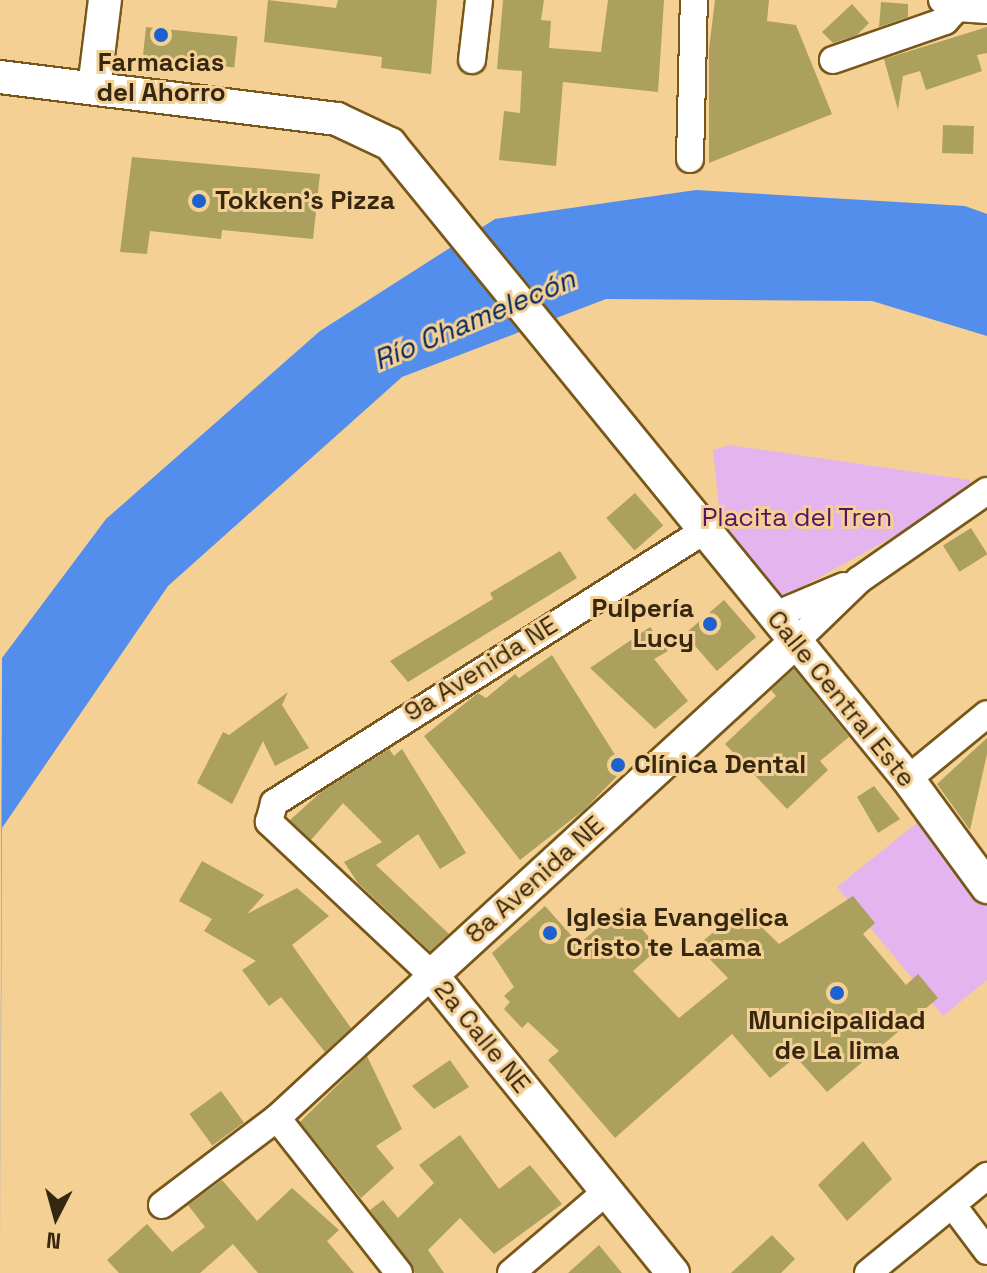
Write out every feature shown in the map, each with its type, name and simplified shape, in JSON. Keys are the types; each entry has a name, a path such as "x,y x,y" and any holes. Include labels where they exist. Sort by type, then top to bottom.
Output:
{"street":[{"path":"94,88 105,0"},
{"path":"472,60 479,0"},
{"path":"690,159 694,0"},
{"path":"833,60 945,21 949,4 987,10"},
{"name":"Calle Central Este","path":"0,77 337,119 362,128 390,144 908,779 987,887"},
{"path":"794,643 859,580 987,491"},
{"name":"9a Avenida NE","path":"269,822 274,803 299,784 700,521"},
{"path":"773,616 859,580"},
{"name":"8a Avenida NE","path":"162,1205 277,1118 794,643"},
{"path":"908,779 987,714"},
{"name":"2a Calle NE","path":"269,822 432,975 673,1273"},
{"path":"277,1118 399,1273"},
{"path":"868,1273 954,1207 987,1176"},
{"path":"511,1273 607,1191"},
{"path":"954,1207 987,1251"}],"green space":[{"name":"Placita del Tren","path":"729,445 970,480 971,494 778,600 721,526 713,450"},
{"path":"918,822 987,906 987,980 943,1016 837,887"}],"water":[{"name":"Río Chamelecón","path":"696,190 965,206 987,214 987,336 872,301 606,299 402,377 168,586 2,828 0,1273 2,658 106,519 320,331 495,219"}],"building":[{"path":"268,0 336,8 338,0 437,0 431,74 381,68 382,57 264,42"},
{"path":"503,0 544,0 541,20 551,21 549,48 601,52 608,0 664,0 658,92 563,82 556,166 499,160 504,111 520,113 522,71 497,69"},
{"path":"715,0 769,0 767,21 796,25 832,114 709,163 709,49"},
{"path":"881,2 908,4 908,17 879,27"},
{"path":"852,4 869,23 857,35 833,43 822,32"},
{"path":"146,27 237,37 234,67 143,58"},
{"path":"987,27 987,53 977,55 982,71 926,90 920,71 903,76 898,110 884,59"},
{"path":"943,125 974,126 973,154 942,153"},
{"path":"132,157 320,174 313,239 222,230 221,239 150,231 147,254 120,252"},
{"path":"635,493 663,525 635,550 606,518"},
{"path":"971,528 987,555 959,572 943,545"},
{"path":"560,551 577,578 408,682 390,661 493,599 490,593"},
{"path":"724,600 756,637 717,671 685,634"},
{"path":"650,627 668,651 654,659 688,701 655,729 590,668"},
{"path":"552,655 624,769 585,809 520,860 424,736 478,693 486,698 515,674 519,678"},
{"path":"794,669 849,737 820,761 828,770 787,809 725,744 776,696 771,690"},
{"path":"288,692 282,705 309,748 275,766 263,741 232,804 197,783 223,732 229,735"},
{"path":"987,738 987,754 970,830 937,784"},
{"path":"389,749 394,756 402,749 466,853 440,869 418,834 376,865 449,934 430,951 358,883 344,862 382,842 343,803 311,840 290,820 321,792"},
{"path":"874,786 900,819 878,833 857,797"},
{"path":"202,861 264,895 247,914 297,888 329,916 292,945 351,1028 325,1052 281,997 269,1006 242,970 256,961 204,931 212,919 179,901"},
{"path":"853,896 875,923 863,934 906,985 918,974 938,998 827,1092 796,1057 770,1078 732,1034 615,1138 548,1060 559,1051 528,1022 522,1028 504,1009 510,1002 504,996 514,987 492,953 545,906 579,944 622,907 659,948 633,971 679,1018 728,978 697,946 742,908 779,944"},
{"path":"367,1056 402,1129 376,1146 394,1168 361,1198 300,1122"},
{"path":"450,1060 469,1087 434,1109 412,1086"},
{"path":"221,1091 244,1123 212,1145 189,1114"},
{"path":"460,1135 499,1189 530,1165 562,1204 494,1254 460,1218 428,1250 444,1273 415,1273 370,1210 383,1200 398,1218 434,1183 419,1165"},
{"path":"863,1141 892,1179 847,1221 818,1185"},
{"path":"222,1180 257,1221 292,1188 339,1230 327,1241 354,1273 258,1273 233,1244 200,1273 119,1273 107,1260 147,1224 172,1252 205,1227 188,1205"},
{"path":"772,1235 795,1259 781,1273 731,1273"},
{"path":"599,1245 622,1273 568,1273"}],"place":[{"name":"Farmacias del Ahorro","path":"161,35"},
{"name":"Tokken's Pizza","path":"199,201"},
{"name":"Pulpería Lucy","path":"710,624"},
{"name":"Clínica Dental","path":"618,765"},
{"name":"Iglesia Evangelica Cristo te Laama","path":"550,933"},
{"name":"Municipalidad de La lima","path":"837,993"}]}
